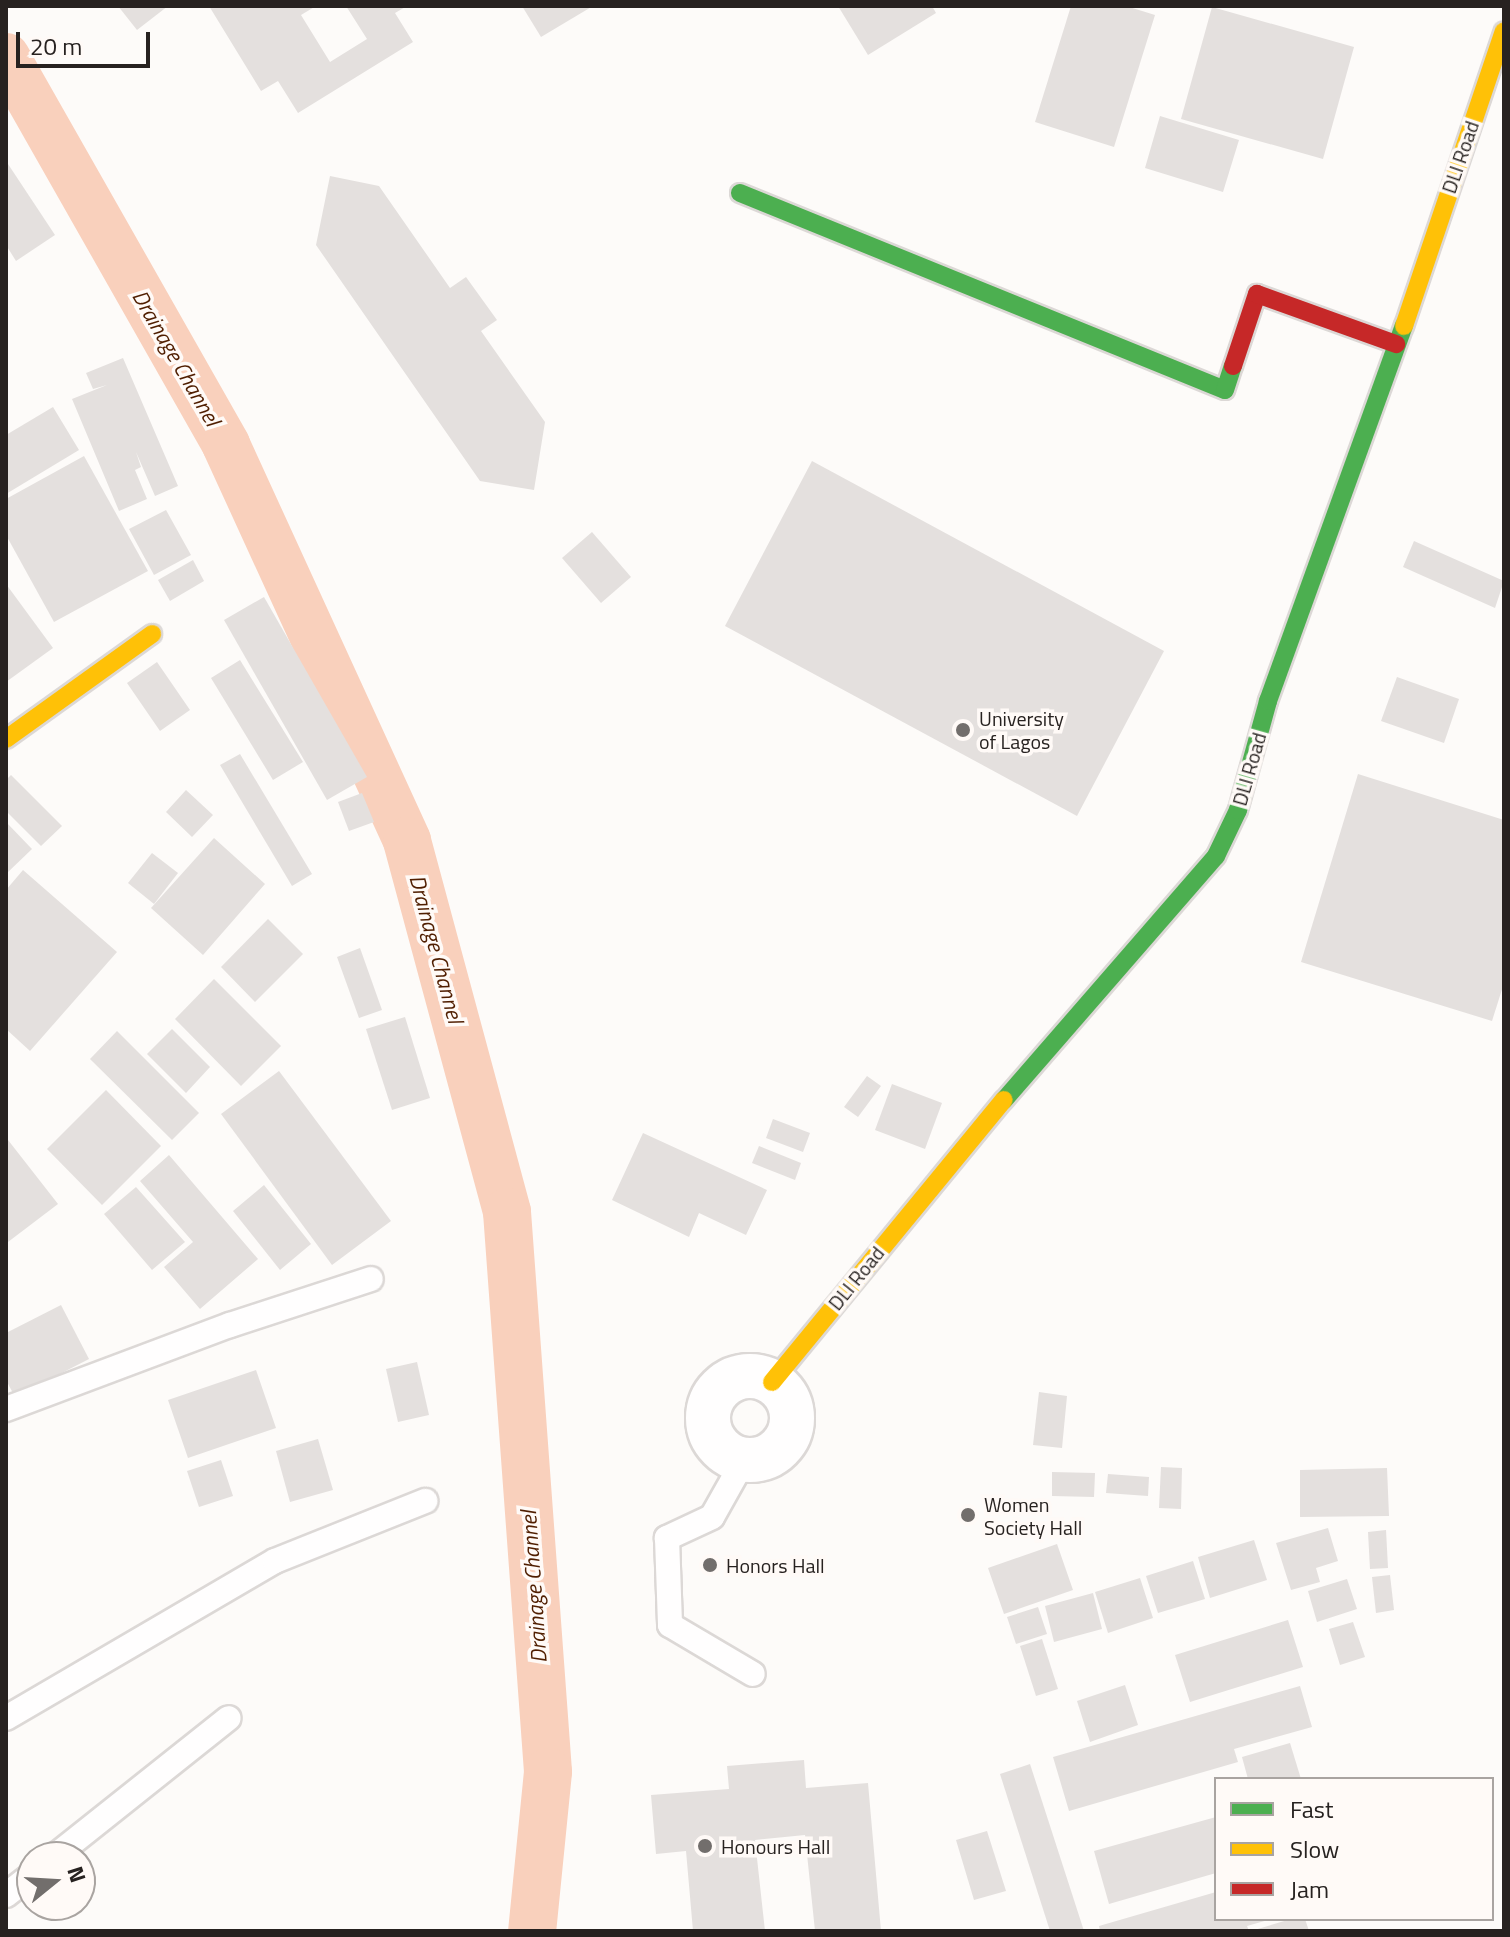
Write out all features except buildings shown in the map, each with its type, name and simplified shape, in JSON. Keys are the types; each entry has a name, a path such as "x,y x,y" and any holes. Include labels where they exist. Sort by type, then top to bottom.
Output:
{"street":[{"name":"DLI Road","path":"772,1382 1069,1021 1216,856 1238,810 1268,701 1350,487 1504,31"},
{"path":"740,193 1225,390 1257,294 1396,344"},
{"path":"6,739 152,634"},
{"path":"759,1377 772,1382 790,1404 790,1433 772,1454 744,1460 719,1446 712,1434 710,1407 715,1395 734,1379 759,1377"}],"lane":[{"path":"6,1409 230,1325 371,1279"},
{"path":"744,1460 712,1517 667,1538 670,1625 753,1674"},
{"path":"6,1718 275,1561 425,1501"},
{"path":"74,1841 229,1718"}],"waterway":[{"name":"Drainage Channel","path":"6,57 226,445 407,841 507,1212 548,1772 532,1931"}],"traffic: fast":[{"path":"740,193 1225,390 1233,366"},
{"path":"1004,1100 1216,856 1238,810 1268,701 1404,326"}],"traffic: slow":[{"path":"1404,326 1504,31"},
{"path":"6,739 152,634"},
{"path":"772,1382 1004,1100"}],"traffic: jam":[{"path":"1233,366 1257,294 1396,344"}],"place":[{"name":"University of Lagos","path":"963,730"},
{"name":"Women Society Hall","path":"968,1515"},
{"name":"Honors Hall","path":"710,1565"},
{"name":"Honours Hall","path":"705,1846"}]}
